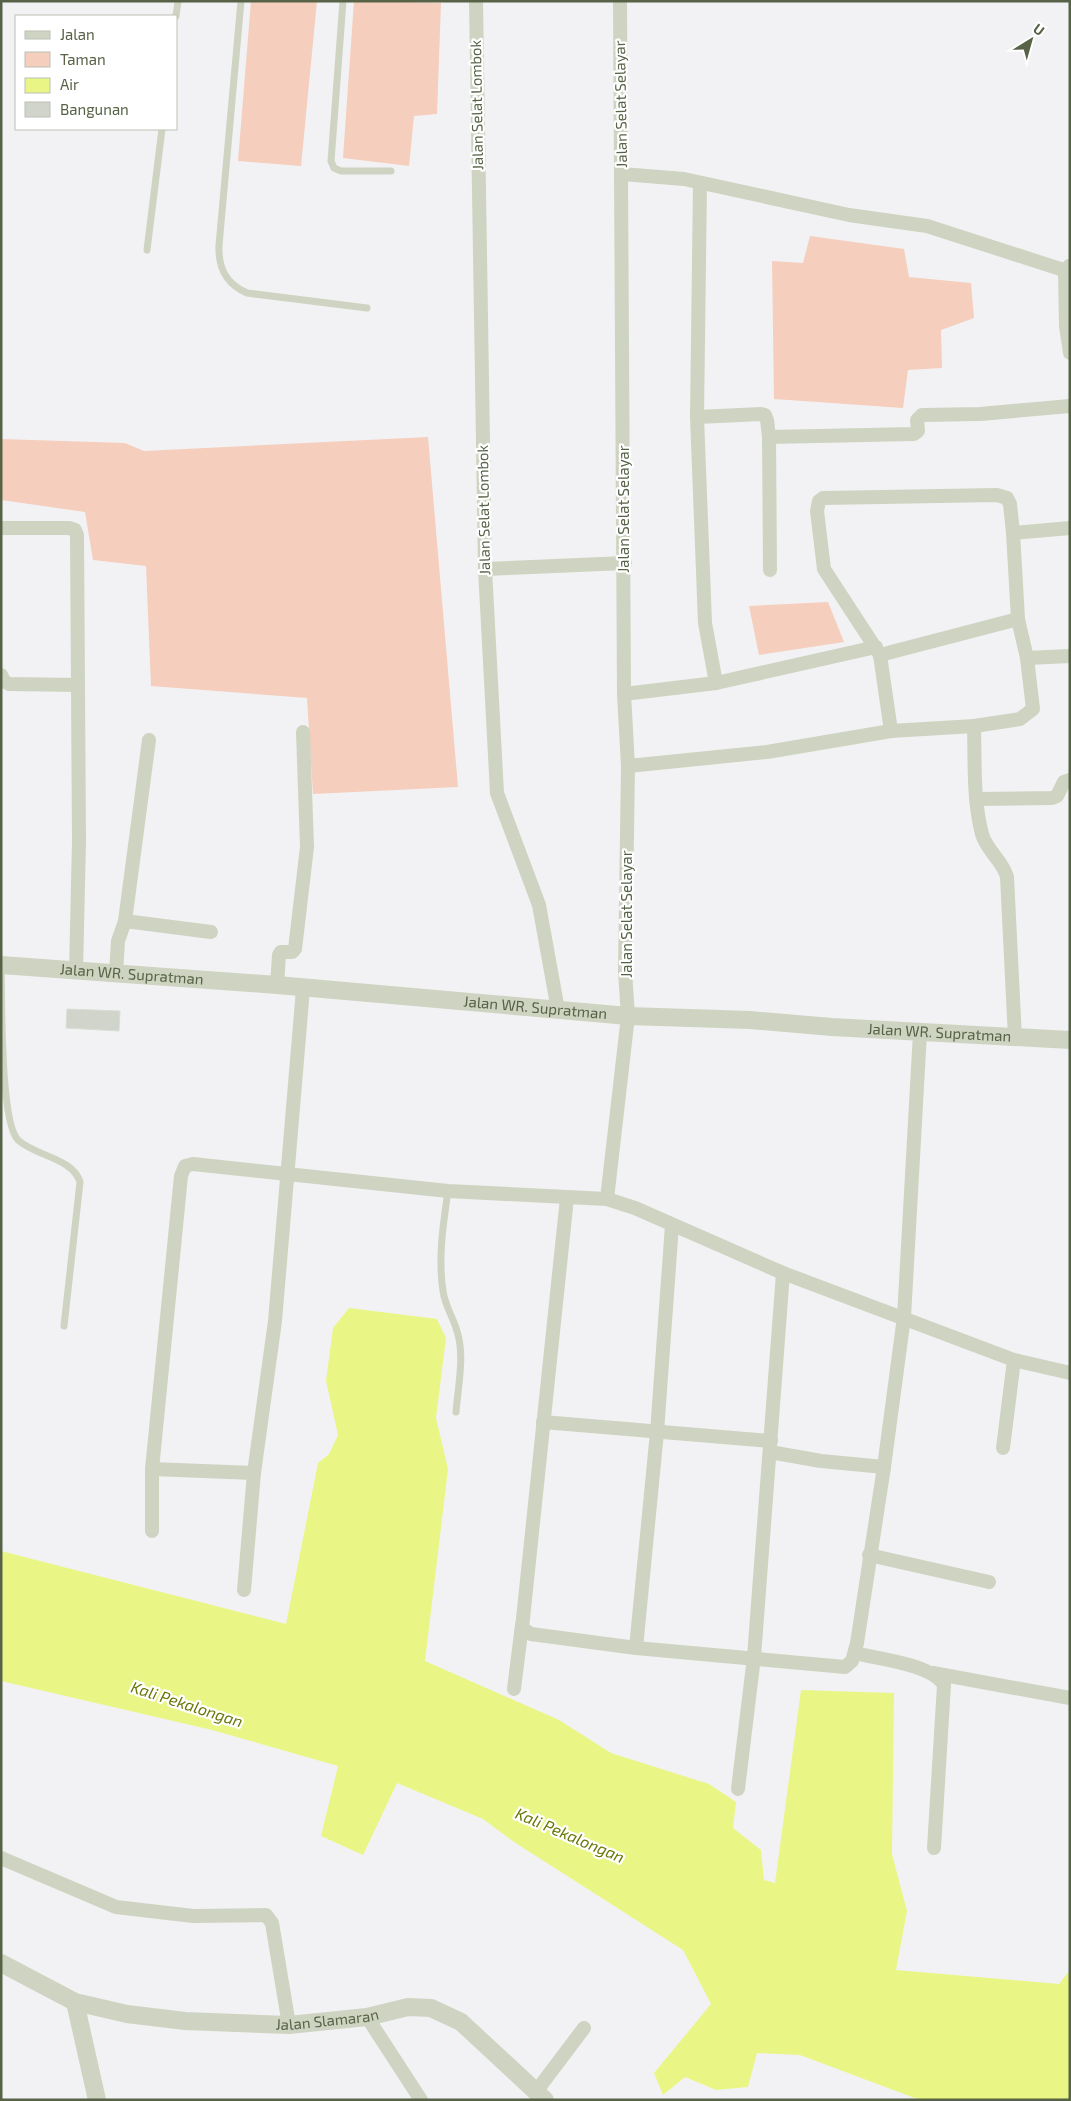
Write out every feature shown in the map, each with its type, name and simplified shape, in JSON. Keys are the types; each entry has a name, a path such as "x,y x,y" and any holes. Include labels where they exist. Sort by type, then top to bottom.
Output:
{"street":[{"name":"Jalan Selat Lombok","path":"476,1 485,570 497,794 539,904 558,1010"},
{"name":"Jalan Selat Selayar","path":"607,1199 628,1009 625,971 628,766 624,694 625,563 620,1"},
{"path":"622,174 700,183 849,215 927,226 1068,269 1066,326 1070,353"},
{"path":"700,183 697,417 705,623 716,683"},
{"path":"768,437 914,434 918,432 917,420 922,415 980,414 1070,406"},
{"path":"697,417 761,414 767,420 770,570"},
{"path":"628,766 767,752 891,730 974,726 1020,720 1033,710 1027,658 1018,619 1013,533 1010,504 1007,498 997,495 823,498 819,501 817,510 824,569 878,651 891,730"},
{"path":"1,528 69,528 76,532 79,841 76,957"},
{"path":"1013,533 1070,528"},
{"path":"485,570 625,563"},
{"path":"624,694 716,683 878,651 1018,619"},
{"path":"1027,658 1070,656"},
{"path":"1,674 4,681 9,684 78,685"},
{"path":"974,726 976,799 983,837 1000,861 1007,877 1015,1038"},
{"path":"277,985 278,962 282,952 294,951 296,945 307,847 303,732"},
{"path":"116,967 118,941 124,921 149,740"},
{"path":"976,799 1052,798 1057,796 1064,782 1070,780"},
{"path":"124,921 211,932"},
{"name":"Jalan WR. Supratman","path":"1,965 76,957 116,967 303,988 558,1010 628,1009 920,1032 1070,1040"},
{"path":"244,1590 254,1473 275,1321 303,988"},
{"path":"522,1625 526,1632 531,1634 636,1648 754,1657 842,1668 851,1663 855,1653 884,1468 904,1317 920,1032"},
{"path":"152,1531 152,1469 182,1171 187,1165 194,1164 286,1173 448,1191 607,1199 783,1273 1014,1360 1070,1373"},
{"path":"514,1689 567,1198"},
{"path":"636,1648 657,1432 672,1225"},
{"path":"738,1789 754,1657 783,1273"},
{"path":"1003,1448 1014,1360"},
{"path":"543,1422 657,1432 770,1446 821,1461 884,1468"},
{"path":"152,1469 254,1473"},
{"path":"869,1555 988,1582"},
{"path":"855,1653 932,1672 1070,1698"},
{"path":"932,1672 941,1679 945,1689 934,1848"},
{"path":"1,1858 106,1904 122,1908 193,1916 266,1915 272,1923 289,2025"},
{"name":"Jalan Slamaran","path":"1,1963 75,2002 126,2014 185,2022 289,2025 367,2017 422,2006 449,2015 461,2022 540,2096"},
{"path":"75,2002 96,2100"},
{"path":"367,2017 421,2100"},
{"path":"540,2096 584,2028"}],"lane":[{"path":"176,15 178,1"},
{"path":"241,1 219,245 221,265 233,288 247,294 367,308"},
{"path":"343,1 331,161 334,168 341,170 391,171"},
{"path":"147,250 162,130"},
{"path":"1,965 3,1066 12,1131 19,1141 28,1147 68,1167 80,1182 64,1326"},
{"path":"448,1191 441,1232 441,1270 444,1300 457,1331 460,1345 456,1412"}],"green space":[{"path":"251,1 317,1 301,166 238,161"},
{"path":"354,1 441,3 437,114 414,116 409,166 343,158"},
{"path":"810,236 904,249 909,277 971,283 974,318 941,330 942,368 908,370 903,408 774,399 772,261 803,263"},
{"path":"428,437 458,787 313,794 307,698 151,686 146,566 93,560 85,512 1,500 1,439 125,443 144,451"},
{"path":"828,602 844,642 759,655 749,606"}],"water":[{"name":"Kali Pekalongan","path":"349,1308 437,1319 446,1338 436,1418 448,1469 425,1661 559,1720 611,1753 709,1784 736,1802 733,1828 761,1850 764,1880 775,1883 801,1690 894,1693 892,1854 907,1911 896,1970 1059,1984 1070,1970 1070,2100 920,2100 800,2055 757,2053 748,2087 716,2090 685,2077 663,2095 654,2073 711,2004 683,1950 514,1842 483,1819 397,1783 363,1855 321,1836 338,1766 212,1730 1,1681 1,1551 286,1624 318,1463 329,1454 338,1435 326,1381 333,1328"}],"building":[{"path":"67,1009 120,1011 119,1031 66,1028"}]}
